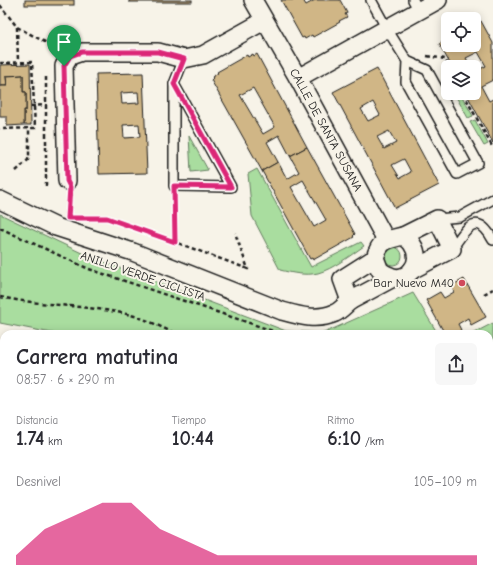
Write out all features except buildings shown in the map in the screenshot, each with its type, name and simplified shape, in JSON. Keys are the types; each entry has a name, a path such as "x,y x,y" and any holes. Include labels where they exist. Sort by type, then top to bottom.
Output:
{"street":[{"name":"CALLE DE SANTA SUSANA","path":"252,0 298,78 386,240"},
{"path":"298,78 387,29 416,5 438,0"},
{"path":"67,181 64,66 70,56 82,52 158,52 184,59 203,55 264,21"},
{"path":"0,200 56,227 68,224 133,252 282,311 303,317 320,317 336,313 350,301 393,278 404,276 412,270 452,249 437,219 403,236 386,240 378,248 375,258 342,279 350,301"},
{"path":"403,236 412,243 416,252 417,261 412,270"},
{"path":"375,258 381,271 393,278"}],"lane":[{"path":"371,0 407,61 426,70 478,163 457,174 406,82 407,61"},
{"path":"174,84 231,187 174,186 174,84 184,59"},
{"path":"437,219 460,217 493,199"},
{"path":"452,249 466,229 473,224 482,226 487,230 493,240"}],"path":[{"path":"0,5 17,27 70,56"},
{"path":"17,27 18,62"},
{"path":"424,55 445,60"},
{"path":"0,63 32,62 32,106 35,128 0,128"},
{"path":"46,77 46,187"},
{"path":"467,100 493,148"},
{"path":"32,106 46,106"},
{"path":"16,171 28,160 29,128"},
{"path":"67,181 70,187 68,224 107,218 248,269 235,233"},
{"path":"174,186 175,242"},
{"name":"ANILLO VERDE CICLISTA","path":"0,228 89,269 270,330"},
{"path":"484,294 493,289"},
{"path":"0,297 20,301 132,315 168,330"}],"green space":[{"path":"458,100 464,100 473,116 468,118"},
{"path":"475,120 488,144 484,146 470,122"},
{"path":"189,136 208,170 191,172"},
{"path":"257,169 311,267 361,242 364,246 336,265 318,273 304,274 280,270 252,216 248,174"},
{"path":"0,214 88,256 283,330 36,330 0,323"},
{"path":"393,247 399,250 402,256 399,262 393,265 387,262 384,256 387,250"},
{"path":"413,293 436,330 331,330"},
{"path":"493,323 493,330 480,330"}],"place":[{"name":"Bar Nuevo M40","path":"462,283"}],"route":[{"path":"82,52 158,52 184,59 174,84 231,187 174,186 175,242 107,218 68,218 70,187 67,181 64,66 70,56 82,52"}]}
